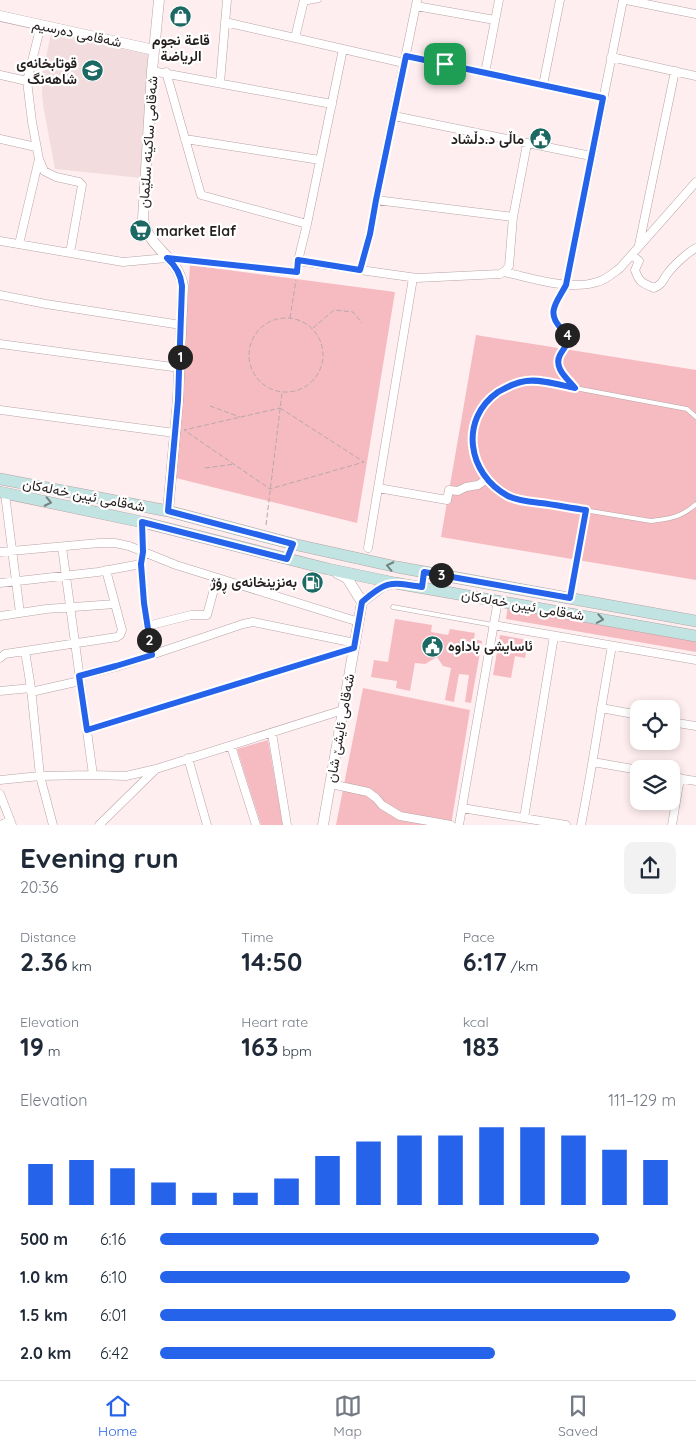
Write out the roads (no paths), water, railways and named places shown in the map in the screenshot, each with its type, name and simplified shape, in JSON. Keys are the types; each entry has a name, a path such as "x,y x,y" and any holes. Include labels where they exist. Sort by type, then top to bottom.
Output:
{"main road":[{"name":"شەقامی ئیبن خەلەکان","path":"0,479 168,511 293,544 369,561 696,620"},
{"name":"شەقامی ئیبن خەلەکان","path":"3,493 142,522 328,569 696,636"},
{"path":"287,559 293,544"},
{"path":"422,587 424,572"}],"street":[{"name":"شەقامی ساکینە سلێمان","path":"159,0 152,71 143,219 148,234 176,268 182,280 180,368 168,511"},
{"path":"220,83 227,0"},
{"path":"485,73 499,0"},
{"path":"543,85 560,0"},
{"path":"575,388 558,365 568,336 566,331 555,321 553,310 566,285 603,98 625,0 696,14"},
{"path":"295,38 303,2"},
{"path":"360,270 370,234 417,3 495,20"},
{"name":"شەقامی دەرسیم","path":"0,16 154,50"},
{"path":"225,22 343,49 485,73 603,98"},
{"path":"41,25 27,81 32,122 36,147 44,171 56,177 80,182 82,185 70,253"},
{"path":"0,241 123,262 167,258 297,272 343,49"},
{"path":"612,57 696,76"},
{"path":"152,71 166,72 332,104"},
{"path":"639,247 675,71"},
{"path":"166,72 201,195 307,224"},
{"path":"0,75 27,81"},
{"path":"394,116 591,156"},
{"path":"0,139 36,147"},
{"path":"185,139 320,160"},
{"path":"504,272 508,266 513,217 527,144"},
{"path":"19,244 39,159"},
{"path":"298,260 413,278 500,274 504,272 566,285 586,285 598,282 620,268 696,182"},
{"path":"376,200 513,217"},
{"path":"632,255 639,261 635,270 638,280 654,288 662,284 668,273 696,248"},
{"path":"368,548 413,278"},
{"path":"0,295 181,325"},
{"path":"0,344 180,368"},
{"path":"0,410 175,433"},
{"path":"378,488 447,500 449,490 458,492 466,487 478,485 488,480"},
{"path":"3,493 20,613"},
{"path":"142,522 143,552 141,564 144,603 152,655"},
{"path":"0,552 115,543 129,546 176,565 359,622"},
{"path":"62,547 93,775"},
{"path":"0,583 141,564"},
{"path":"328,569 347,578 362,602 383,586 395,582"},
{"path":"0,658 5,654 117,638 122,630 106,570"},
{"path":"147,626 191,615 207,615 218,578"},
{"path":"459,825 498,600"},
{"name":"شەقامی ئایشێ شان","path":"324,825 362,602"},
{"path":"0,616 70,607 116,604"},
{"path":"0,691 31,690 80,679 253,622 355,645"},
{"path":"493,625 696,660"},
{"path":"524,818 554,636"},
{"path":"87,730 355,645"},
{"path":"581,825 612,646"},
{"path":"25,651 40,776 53,825"},
{"path":"601,708 630,713"},
{"path":"0,780 40,776 126,776 156,769 344,710"},
{"path":"680,723 696,726"},
{"path":"272,733 287,825"},
{"path":"231,746 256,825"},
{"path":"188,758 203,824"},
{"path":"593,762 630,768"},
{"path":"103,823 156,769"},
{"path":"680,778 696,781"},
{"path":"331,784 368,792 382,805 400,816 452,825"},
{"path":"0,794 11,823 0,825"},
{"path":"462,808 566,825"},
{"path":"672,825 675,810"}],"lane":[{"path":"303,2 319,0"},
{"path":"696,417 687,409 543,382 526,381 507,386 491,398 479,414 473,432 474,452 480,471 493,486 510,497 651,521 671,519 689,511 696,504"},
{"path":"570,598 586,510"},
{"path":"393,608 493,625"}],"place":[{"name":"قاعة نجوم الرياضة","path":"181,17"},
{"name":"قوتابخانەى شاهەنگ","path":"93,71"},
{"name":"ماڵی د.دڵشاد","path":"540,139"},
{"name":"market Elaf","path":"140,231"},
{"name":"بەنزینخانەی ڕۆژ","path":"313,582"},
{"name":"ئاسايشى باداوه","path":"432,646"}]}
